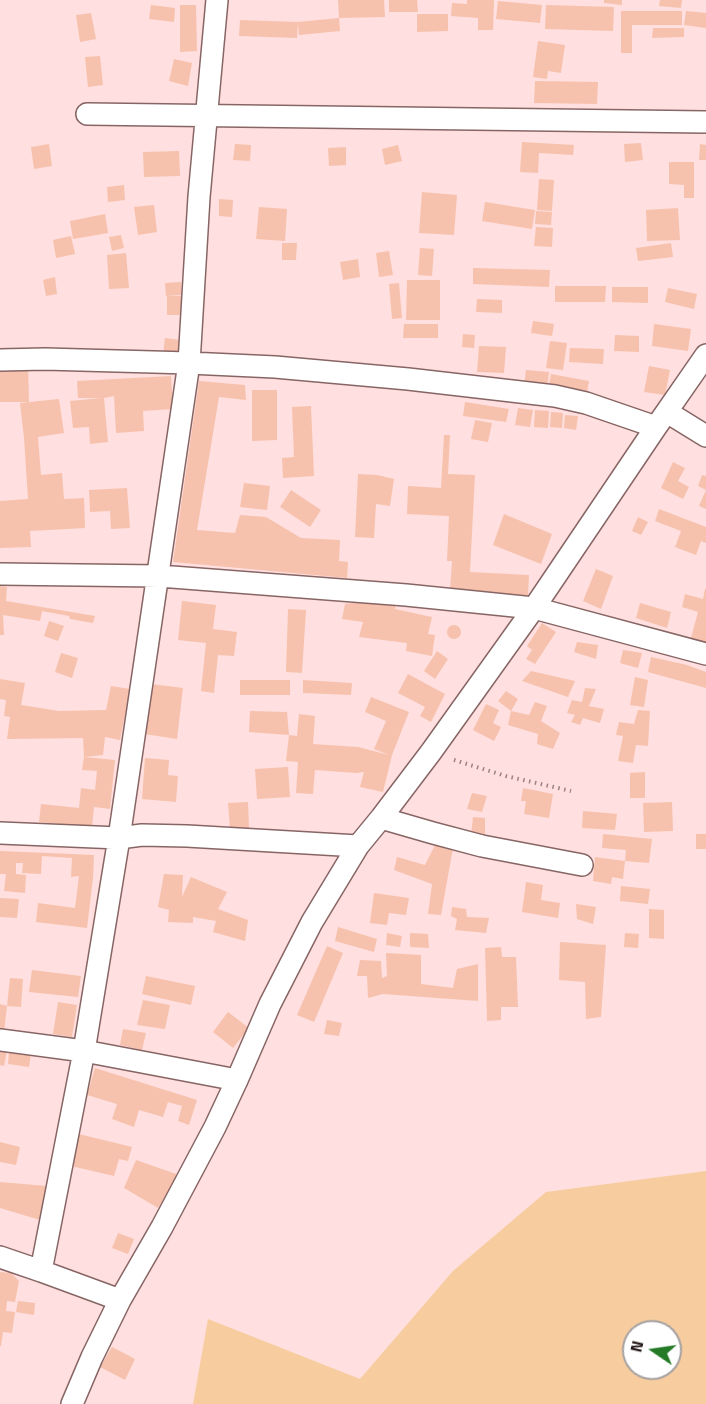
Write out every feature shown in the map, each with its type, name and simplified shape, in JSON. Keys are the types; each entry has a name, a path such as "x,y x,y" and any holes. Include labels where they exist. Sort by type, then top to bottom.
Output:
{"street":[{"path":"41,1270 84,1051 119,838 189,363 199,197 217,0"},
{"path":"87,114 706,122"},
{"path":"72,1404 120,1300 162,1227 215,1126 270,1004 312,922 358,846 431,752 534,608 706,355"},
{"path":"0,360 56,359 275,367 408,379 555,396 661,419 706,436"},
{"path":"0,574 159,576 406,595 534,608 706,654"},
{"path":"381,818 482,846 582,865"},
{"path":"0,833 119,838 142,835 187,836 358,846"},
{"path":"0,1040 84,1051 237,1080"},
{"path":"0,1257 120,1300"}],"path":[{"path":"431,752 506,776 571,791"}],"shaded area":[{"path":"706,1171 706,1404 193,1404 208,1319 360,1379 453,1271 546,1192"}],"building":[{"path":"338,0 384,0 385,17 339,18"},
{"path":"389,0 417,0 418,12 389,12"},
{"path":"467,0 494,0 493,30 478,30 478,18 451,16 452,3 467,4"},
{"path":"604,0 622,0 622,5 604,3"},
{"path":"660,0 682,0 681,8 659,6"},
{"path":"498,1 542,5 540,23 496,19"},
{"path":"151,5 175,8 174,22 149,19"},
{"path":"180,5 196,5 197,51 180,52"},
{"path":"546,5 614,7 613,31 545,29"},
{"path":"621,11 682,11 682,25 632,25 632,53 621,53"},
{"path":"686,11 706,13 706,28 684,25"},
{"path":"91,13 96,39 80,42 76,15"},
{"path":"417,14 448,14 448,31 417,32"},
{"path":"339,18 340,31 299,35 298,23 297,38 239,36 240,20 298,22"},
{"path":"653,28 684,28 684,37 652,38"},
{"path":"538,41 565,45 561,73 548,71 547,79 533,77"},
{"path":"100,56 103,85 88,87 85,57"},
{"path":"174,59 192,63 188,86 169,81"},
{"path":"535,81 598,82 597,104 534,103"},
{"path":"522,142 574,145 573,155 539,153 538,173 520,172"},
{"path":"641,143 643,160 625,162 624,144"},
{"path":"49,144 52,166 34,169 31,147"},
{"path":"235,144 251,145 250,161 233,160"},
{"path":"700,144 706,145 706,160 699,160"},
{"path":"398,145 402,161 385,165 382,149"},
{"path":"346,147 346,165 329,166 328,148"},
{"path":"179,151 180,176 144,177 143,152"},
{"path":"669,162 694,162 694,198 684,198 684,185 669,184"},
{"path":"539,179 554,180 552,211 537,210"},
{"path":"124,185 125,200 108,202 107,187"},
{"path":"422,192 457,195 454,235 419,233"},
{"path":"219,199 233,200 232,217 219,216"},
{"path":"485,202 535,210 532,229 482,221"},
{"path":"154,205 157,232 138,235 134,207"},
{"path":"259,207 287,209 285,241 256,239"},
{"path":"678,208 680,240 647,241 646,210"},
{"path":"536,211 552,212 551,225 535,224"},
{"path":"105,214 108,233 73,239 70,221"},
{"path":"536,227 553,228 552,247 534,246"},
{"path":"121,235 124,248 112,251 109,237"},
{"path":"71,236 75,254 56,258 53,240"},
{"path":"282,243 297,243 296,260 282,260"},
{"path":"671,243 673,257 638,261 636,248"},
{"path":"420,248 434,249 432,276 418,275"},
{"path":"389,251 393,275 379,277 376,253"},
{"path":"126,253 129,288 109,289 107,255"},
{"path":"358,259 360,277 343,280 340,262"},
{"path":"473,268 550,270 549,287 473,284"},
{"path":"55,277 57,294 46,296 43,280"},
{"path":"407,280 440,280 440,320 406,320"},
{"path":"181,282 182,295 166,296 165,283"},
{"path":"399,283 402,318 392,319 389,284"},
{"path":"555,286 606,286 605,302 555,302"},
{"path":"612,287 648,287 648,303 612,302"},
{"path":"668,288 697,294 694,309 665,302"},
{"path":"167,296 182,296 182,315 167,315"},
{"path":"477,299 502,300 502,313 476,312"},
{"path":"533,321 554,324 552,336 531,333"},
{"path":"404,324 438,324 438,338 403,338"},
{"path":"654,324 691,329 688,351 652,346"},
{"path":"463,334 475,335 474,348 462,347"},
{"path":"615,335 639,336 639,352 614,351"},
{"path":"165,338 180,340 178,354 163,353"},
{"path":"550,341 567,343 563,370 546,368"},
{"path":"479,346 506,347 504,373 477,372"},
{"path":"570,348 604,349 603,364 569,362"},
{"path":"0,361 28,361 29,402 0,402"},
{"path":"649,366 670,370 665,395 644,392"},
{"path":"526,370 549,372 547,389 524,386"},
{"path":"551,374 589,381 586,397 548,389"},
{"path":"171,376 173,409 143,411 144,431 116,433 114,396 104,398 108,442 90,444 89,427 73,428 70,401 101,398 78,398 77,381"},
{"path":"199,381 245,385 246,400 219,397 197,530 235,533 240,515 266,517 301,538 340,540 339,561 348,562 347,578 173,562"},
{"path":"252,390 277,390 277,440 252,441"},
{"path":"59,399 64,433 38,437 41,475 62,473 64,499 84,498 85,528 30,531 31,547 0,548 0,501 28,499 20,403"},
{"path":"465,402 509,409 506,422 463,416"},
{"path":"311,406 314,476 283,478 282,458 294,457 292,407"},
{"path":"518,408 533,410 530,427 515,425"},
{"path":"535,410 549,411 548,428 534,427"},
{"path":"551,412 563,413 562,428 550,427"},
{"path":"565,415 578,416 576,430 564,428"},
{"path":"475,420 492,423 488,442 471,439"},
{"path":"444,435 450,435 448,474 475,475 470,572 529,575 528,596 450,591 452,561 447,561 449,516 407,514 408,486 441,488"},
{"path":"673,462 685,468 678,481 689,487 683,499 661,488"},
{"path":"358,474 394,479 390,506 376,504 374,538 355,537"},
{"path":"702,475 706,476 706,490 698,486"},
{"path":"244,483 270,486 267,510 240,507"},
{"path":"127,488 130,528 111,529 110,511 90,512 89,490"},
{"path":"291,490 321,510 310,527 280,507"},
{"path":"706,490 706,509 699,506"},
{"path":"659,509 706,527 706,543 701,541 696,555 675,547 681,531 655,521"},
{"path":"504,514 552,534 541,564 493,545"},
{"path":"638,517 648,522 641,535 632,531"},
{"path":"596,569 613,576 601,609 583,601"},
{"path":"0,586 7,587 6,601 95,616 93,623 42,611 40,621 3,615 4,635 0,635"},
{"path":"705,589 706,643 691,638 698,612 682,607 685,594 703,599"},
{"path":"396,598 395,609 432,617 428,634 435,635 432,656 406,651 407,643 359,637 363,622 342,619 345,604"},
{"path":"182,601 216,605 213,629 237,632 234,656 218,655 214,693 201,691 206,643 178,640"},
{"path":"640,603 671,612 667,628 636,618"},
{"path":"288,609 306,610 302,673 286,672"},
{"path":"49,621 64,626 58,641 44,636"},
{"path":"542,623 556,632 535,664 526,659 532,650 527,646"},
{"path":"451,625 457,625 461,632 457,639 451,639 447,635 447,629"},
{"path":"577,642 598,645 596,659 574,652"},
{"path":"623,650 642,653 638,668 620,663"},
{"path":"437,651 448,659 435,679 424,671"},
{"path":"61,653 78,658 72,678 55,672"},
{"path":"651,657 706,672 706,688 648,672"},
{"path":"531,671 575,681 568,697 522,681"},
{"path":"408,674 445,694 431,722 420,716 425,707 398,693"},
{"path":"635,677 648,680 644,707 630,705"},
{"path":"0,679 25,683 21,705 59,711 106,710 111,686 130,689 120,740 105,737 103,755 84,757 83,738 7,739 10,717 4,716 6,700 0,699"},
{"path":"240,680 290,680 290,695 240,695"},
{"path":"303,680 352,683 351,695 303,693"},
{"path":"151,684 183,688 177,739 144,734"},
{"path":"585,688 596,689 589,706 604,709 600,723 583,718 580,725 571,722 575,715 567,713 572,700 582,702"},
{"path":"506,691 518,699 511,711 498,701"},
{"path":"371,697 409,712 392,755 383,792 360,787 364,772 315,770 313,794 296,793 298,762 286,761 289,735 297,736 299,714 315,716 313,744 358,747 389,755 374,749 386,721 365,712"},
{"path":"535,702 547,706 541,721 560,733 553,749 537,744 538,734 508,725 511,711 529,715"},
{"path":"486,704 499,710 493,723 501,727 494,741 473,730"},
{"path":"638,710 650,711 648,746 636,745 633,763 618,761 623,736 616,735 619,722 634,724"},
{"path":"250,711 287,712 289,735 249,732"},
{"path":"84,757 115,760 110,809 94,807 92,827 39,822 41,804 79,808 81,788 95,790 97,771 82,770"},
{"path":"145,758 169,760 168,775 178,776 176,802 142,799"},
{"path":"288,767 290,797 257,799 255,769"},
{"path":"645,772 645,798 630,798 630,773"},
{"path":"523,788 553,794 549,818 524,814 526,801 521,801"},
{"path":"472,793 487,796 482,812 467,809"},
{"path":"248,802 249,828 230,829 228,803"},
{"path":"672,802 673,831 644,832 643,803"},
{"path":"583,811 617,814 615,830 582,828"},
{"path":"473,817 485,818 485,836 471,835"},
{"path":"603,834 652,839 649,863 625,861 626,850 602,848"},
{"path":"696,834 706,834 706,849 696,849"},
{"path":"436,843 453,848 441,915 428,914 432,884 394,870 397,857 425,865"},
{"path":"0,851 94,855 87,928 36,922 38,903 75,908 79,876 71,877 72,858 42,856 41,874 22,873 23,863 16,863 16,874 26,875 25,893 4,891 6,874 0,874"},
{"path":"595,857 625,861 623,879 612,877 611,884 593,881"},
{"path":"164,874 183,875 182,897 191,877 227,892 218,909 248,920 245,941 213,932 216,921 193,917 193,923 168,922 169,910 158,907"},
{"path":"526,882 543,885 541,900 560,903 558,918 522,912"},
{"path":"621,886 650,889 648,904 620,901"},
{"path":"374,893 409,898 406,915 389,913 387,925 370,923"},
{"path":"0,898 19,899 17,918 0,917"},
{"path":"576,904 596,907 593,924 577,919"},
{"path":"452,907 466,909 467,917 489,918 486,933 455,930 457,919 451,916"},
{"path":"649,909 664,910 664,939 649,938"},
{"path":"338,927 377,939 374,952 335,941"},
{"path":"387,933 402,936 400,947 386,945"},
{"path":"410,933 428,934 429,948 410,947"},
{"path":"625,933 639,934 638,948 624,947"},
{"path":"560,942 606,945 601,1017 586,1019 585,982 559,980"},
{"path":"327,946 343,953 314,1022 297,1015"},
{"path":"501,947 502,957 516,957 518,1007 501,1007 501,1020 487,1021 485,948"},
{"path":"386,953 421,955 421,984 453,988 457,969 478,964 478,1001 383,994 368,998 367,976 357,976 360,960 381,961 382,978 387,976"},
{"path":"32,970 81,976 78,997 29,992"},
{"path":"146,976 195,986 191,1005 142,994"},
{"path":"10,978 23,979 21,1007 7,1006"},
{"path":"143,1000 170,1005 165,1029 137,1025"},
{"path":"58,1002 77,1005 72,1037 53,1034"},
{"path":"0,1004 7,1006 4,1032 0,1032"},
{"path":"228,1012 249,1028 233,1048 213,1032"},
{"path":"327,1020 342,1023 339,1036 324,1034"},
{"path":"123,1029 146,1033 142,1050 120,1045"},
{"path":"0,1050 7,1051 4,1066 0,1065"},
{"path":"9,1051 31,1053 29,1067 8,1064"},
{"path":"95,1068 197,1100 189,1125 178,1121 182,1106 168,1102 163,1117 139,1110 134,1127 112,1119 117,1104 87,1095"},
{"path":"79,1134 132,1147 128,1161 119,1159 114,1176 71,1166"},
{"path":"0,1142 20,1147 16,1165 0,1162"},
{"path":"136,1160 179,1175 158,1208 124,1188"},
{"path":"0,1182 47,1186 40,1220 0,1208"},
{"path":"118,1233 134,1239 128,1254 112,1248"},
{"path":"0,1272 11,1273 19,1281 15,1302 7,1301 6,1311 15,1312 12,1333 3,1332 1,1346 0,1346"},
{"path":"18,1301 35,1303 34,1315 16,1312"},
{"path":"112,1347 135,1359 125,1380 100,1367"}]}
